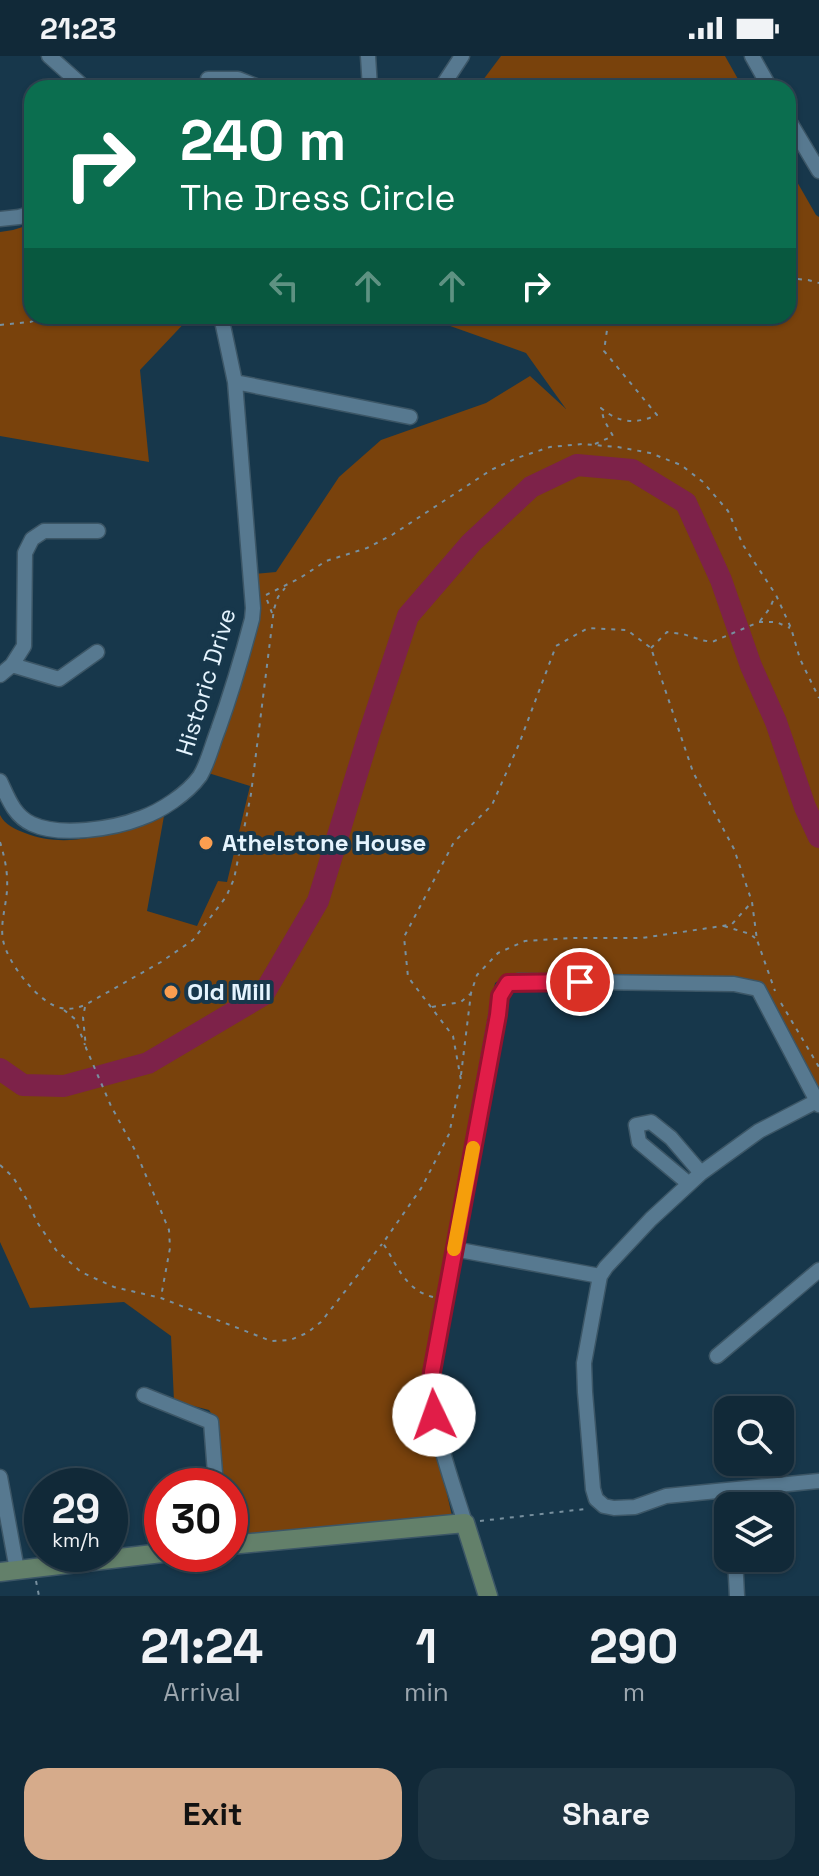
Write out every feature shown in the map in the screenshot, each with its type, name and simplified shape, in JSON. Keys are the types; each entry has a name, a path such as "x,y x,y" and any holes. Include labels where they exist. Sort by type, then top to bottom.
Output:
{"street":[{"path":"49,56 76,80"},
{"path":"368,56 370,80"},
{"path":"446,80 462,56"},
{"path":"752,56 766,80"},
{"path":"208,79 241,80"},
{"path":"796,132 819,171"},
{"path":"0,219 24,215"},
{"name":"Historic Drive","path":"0,781 14,810 33,825 53,829 98,829 141,818 179,797 202,772 231,692 252,619 235,382 223,324"},
{"path":"235,382 410,417"},
{"path":"97,652 59,679 6,670 24,646 25,553 32,539 44,531 98,531"},
{"path":"488,1596 472,1522 437,1426 431,1393 432,1372 500,996 508,983 734,984 758,989 818,1103 759,1131 688,1183 600,1276 584,1363 596,1499 604,1506 614,1508 635,1507 666,1496 714,1497"},
{"path":"688,1183 639,1142 636,1125 651,1122 671,1138 701,1173"},
{"path":"454,1249 600,1276"},
{"path":"717,1356 819,1270"},
{"path":"144,1395 211,1422 215,1468"},
{"path":"0,1477 9,1571 144,1555"},
{"path":"763,1492 819,1481"},
{"path":"248,1543 472,1522"},
{"path":"736,1572 737,1596"}],"path":[{"path":"796,279 819,283"},
{"path":"0,325 24,323"},
{"path":"594,445 613,436 601,408 613,418 640,422 657,415 604,351 608,324"},
{"path":"273,615 265,595 326,561 367,548 392,535 491,470 550,447 582,444 618,447 650,453 681,465 703,482 728,511 743,545 776,595 791,628 800,659 819,698"},
{"path":"60,1008 74,1009 85,1005 161,962 193,940 226,897 234,879 251,794 273,615 278,597 287,585"},
{"path":"759,622 776,595"},
{"path":"651,648 667,632 712,642 759,622 776,622 791,628"},
{"path":"461,1080 453,1036 408,977 404,937 454,842 492,805 556,646 588,628 627,630 651,648 693,772 734,849 752,902 757,940 775,992"},
{"path":"0,842 7,864 7,891 1,925 3,942 9,957 29,986 75,1019 111,1106 136,1152 169,1230 170,1248 161,1298"},
{"path":"0,1165 13,1177 56,1250 81,1272 114,1287 161,1298 271,1341 290,1340 307,1333 321,1322 422,1187 449,1134 461,1080 471,993 477,975 498,953 525,941 642,938 732,924 752,902"},
{"path":"722,926 750,934 757,940"},
{"path":"431,1007 461,1002 471,993"},
{"path":"782,1004 819,1067"},
{"path":"85,1005 86,1048"},
{"path":"383,1243 400,1274 413,1289 427,1296 446,1299"},
{"path":"472,1522 604,1506"}],"shaded area":[{"path":"501,56 725,56 738,80 483,80"},
{"path":"796,180 819,217 819,1097 754,981 506,976 495,983 427,1375 426,1401 452,1516 248,1536 248,1468 222,1468 218,1424 209,1410 174,1401 171,1336 124,1302 30,1308 0,1242 0,815 7,824 21,831 59,840 95,837 164,816 147,911 197,926 218,881 227,882 250,786 205,772 238,682 253,574 276,572 339,477 381,440 486,403 530,376 566,409 526,353 444,324 796,324"},
{"path":"24,227 24,324 183,324 140,370 149,462 0,436 0,232"}],"waterway":[{"path":"0,1069 23,1085 64,1086 148,1063 263,995 318,901 408,616 471,543 531,487 577,465 632,470 686,503 721,580 751,666 776,722 805,807 819,837"}],"slow traffic":[{"path":"454,1249 473,1148"}],"place":[{"name":"Athelstone House","path":"206,843"},
{"name":"Old Mill","path":"171,992"}],"route":[{"path":"434,1415 432,1372 500,996 508,983 518,981 580,982"}]}
